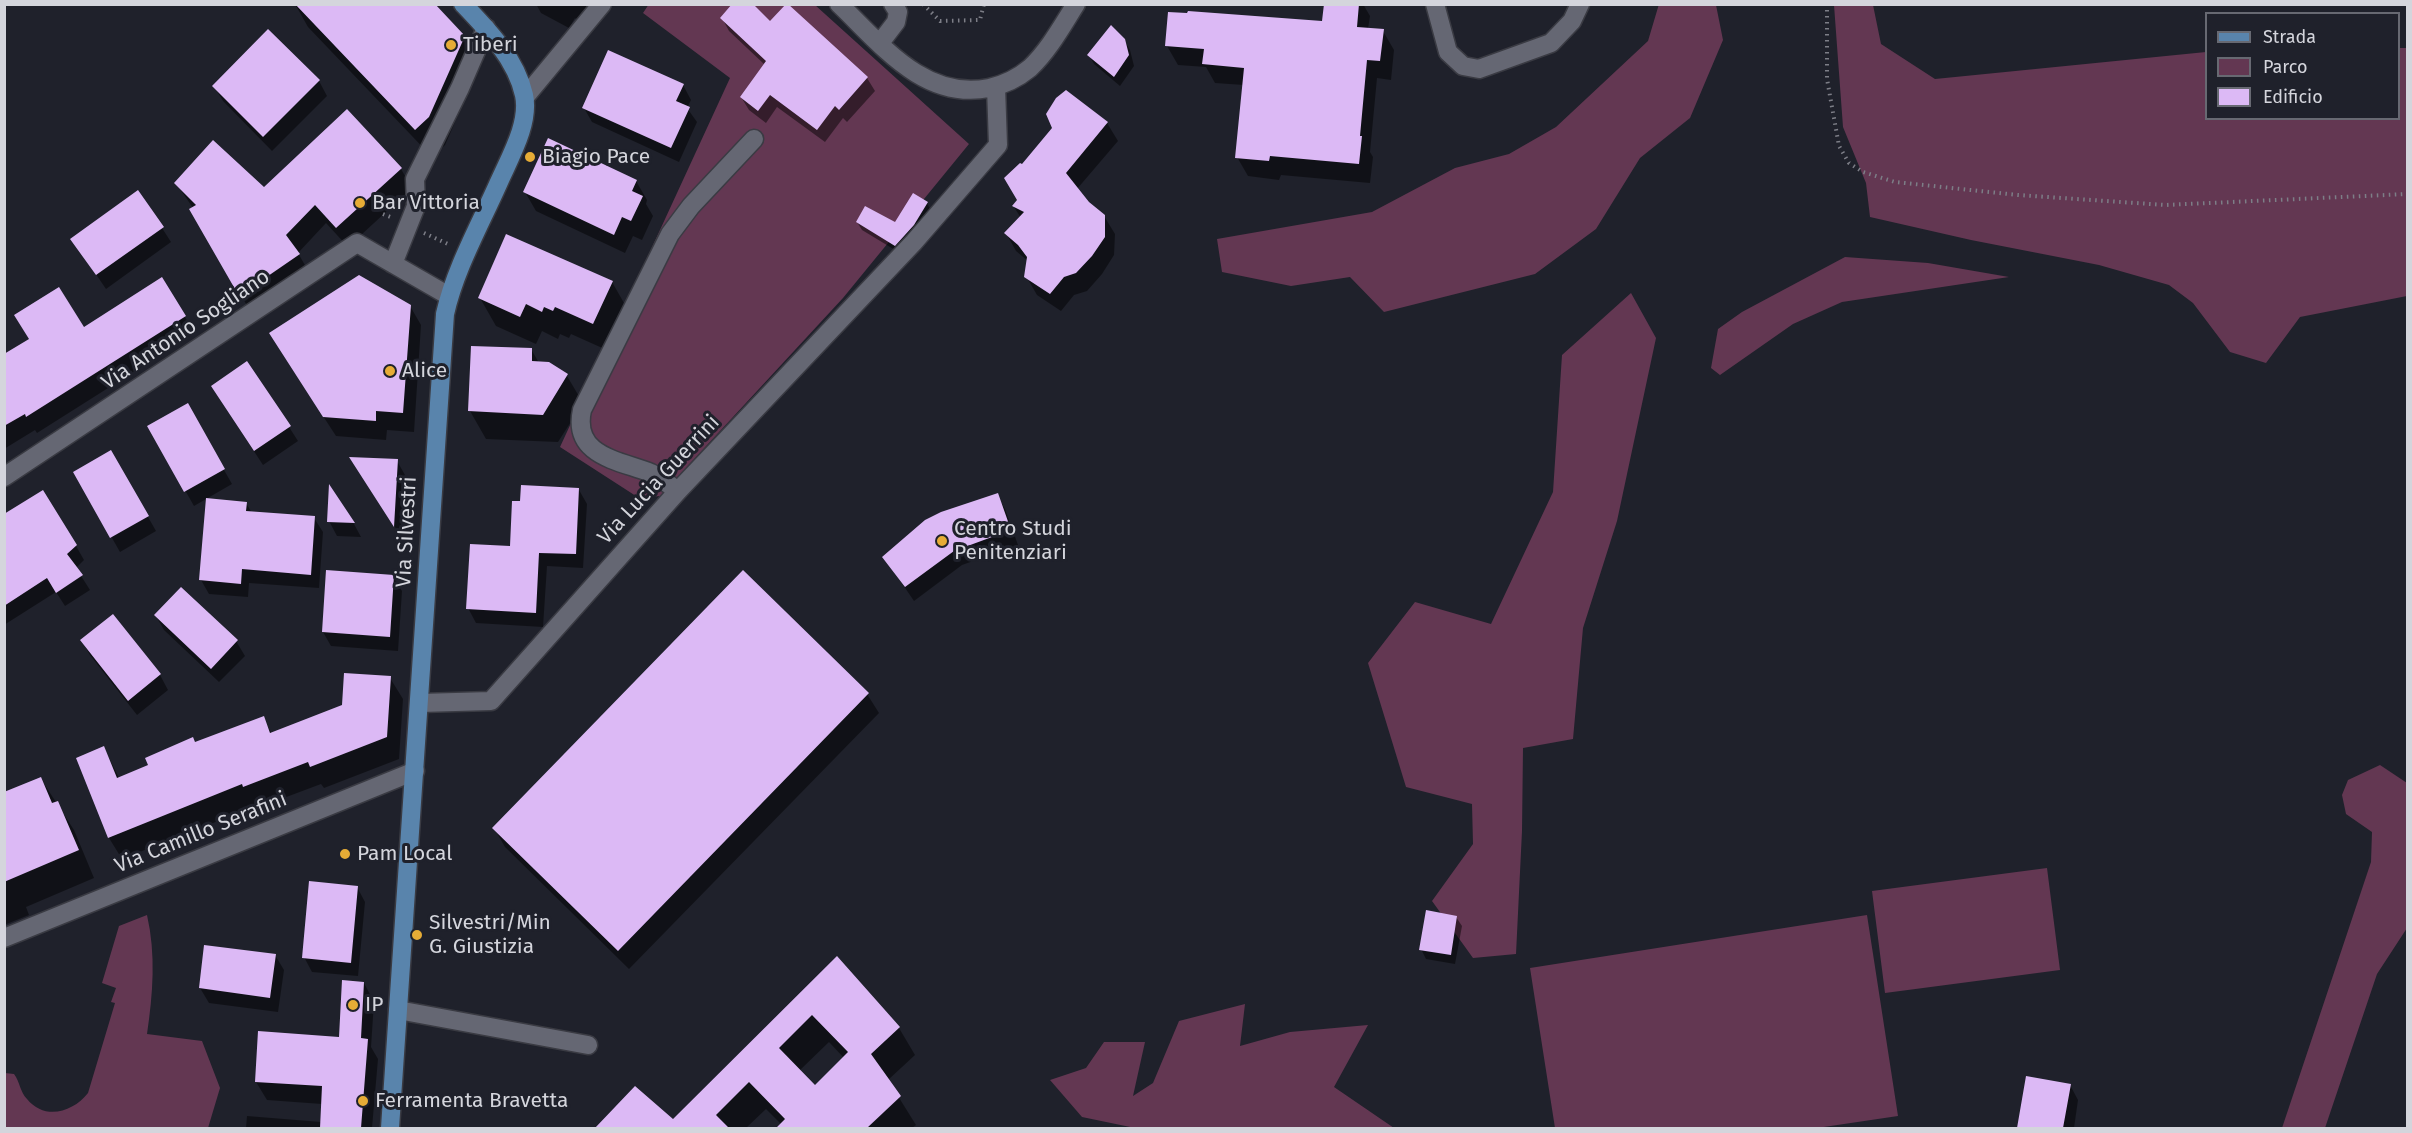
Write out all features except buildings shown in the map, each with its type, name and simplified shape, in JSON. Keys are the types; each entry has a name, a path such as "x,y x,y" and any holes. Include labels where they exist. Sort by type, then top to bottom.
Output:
{"main road":[{"path":"463,4 486,28 514,69 525,97"},
{"name":"Via Silvestri","path":"398,1010 445,314 449,296 516,142 524,115 525,97"},
{"path":"390,1128 398,1010"}],"street":[{"path":"525,97 602,4"},
{"path":"839,4 897,60 928,81 965,90 996,87 1029,68 1049,46 1076,4"},
{"path":"880,43 896,22 898,12 893,4"},
{"path":"1435,4 1448,52 1458,63 1475,69 1511,59 1551,43 1572,21 1580,4"},
{"path":"449,296 393,264 416,206 415,178 460,88 486,28"},
{"name":"Via Lucia Guerrini","path":"420,703 491,702 678,491 914,242 998,145 996,87"},
{"path":"678,491 654,475 603,456 594,450 580,433 579,422 582,410 670,234 691,206 754,139"},
{"name":"Via Antonio Sogliano","path":"4,477 357,243 393,264"},
{"name":"Via Camillo Serafini","path":"4,938 415,771"},
{"path":"398,1010 588,1045"}],"path":[{"path":"923,4 940,21 980,20 984,4"},
{"path":"1827,4 1827,79 1839,146 1849,163 1863,172 1895,182 2018,195 2165,206 2408,194"}],"green space":[{"path":"649,4 815,5 969,144 843,298 660,496 639,498 560,447 730,78 643,13"},
{"path":"1659,4 1716,5 1723,40 1690,118 1640,158 1596,229 1535,274 1384,312 1350,277 1291,286 1222,272 1217,239 1372,212 1455,168 1509,154 1556,127 1648,41"},
{"path":"1834,5 1873,5 1881,44 1935,79 2205,52 2205,120 2400,120 2400,48 2407,48 2407,296 2300,317 2266,363 2230,352 2193,303 2169,285 2099,265 1870,217 1866,183 1843,127"},
{"path":"1845,257 1928,263 2009,277 1842,302 1793,324 1720,375 1711,368 1718,329 1742,312"},
{"path":"1631,293 1656,338 1617,521 1583,628 1573,739 1523,748 1522,831 1516,954 1473,958 1432,901 1473,844 1472,804 1406,787 1368,663 1415,602 1491,624 1553,492 1562,355"},
{"path":"2380,765 2407,783 2407,928 2377,974 2325,1128 2282,1128 2371,862 2372,832 2346,814 2342,795 2348,780"},
{"path":"2047,868 2060,970 1885,993 1872,891"},
{"path":"147,915 152,944 153,974 147,1034 202,1041 220,1088 208,1128 5,1128 5,1073 14,1074 21,1090 34,1106 50,1112 75,1105 88,1093 115,1003 111,1002 116,988 102,983 119,926"},
{"path":"1867,915 1898,1116 1817,1128 1555,1128 1530,968"},
{"path":"1245,1004 1240,1046 1290,1032 1368,1025 1334,1087 1394,1128 1135,1128 1082,1117 1050,1080 1086,1068 1104,1042 1145,1042 1133,1096 1153,1083 1179,1021"}],"place":[{"name":"Tiberi","path":"451,45"},
{"name":"Biagio Pace","path":"530,157"},
{"name":"Bar Vittoria","path":"360,203"},
{"name":"Alice","path":"390,371"},
{"name":"Centro Studi Penitenziari","path":"942,541"},
{"name":"Pam Local","path":"345,854"},
{"name":"Silvestri/Min G. Giustizia","path":"417,935"},
{"name":"IP","path":"353,1005"},
{"name":"Ferramenta Bravetta","path":"363,1101"}]}
